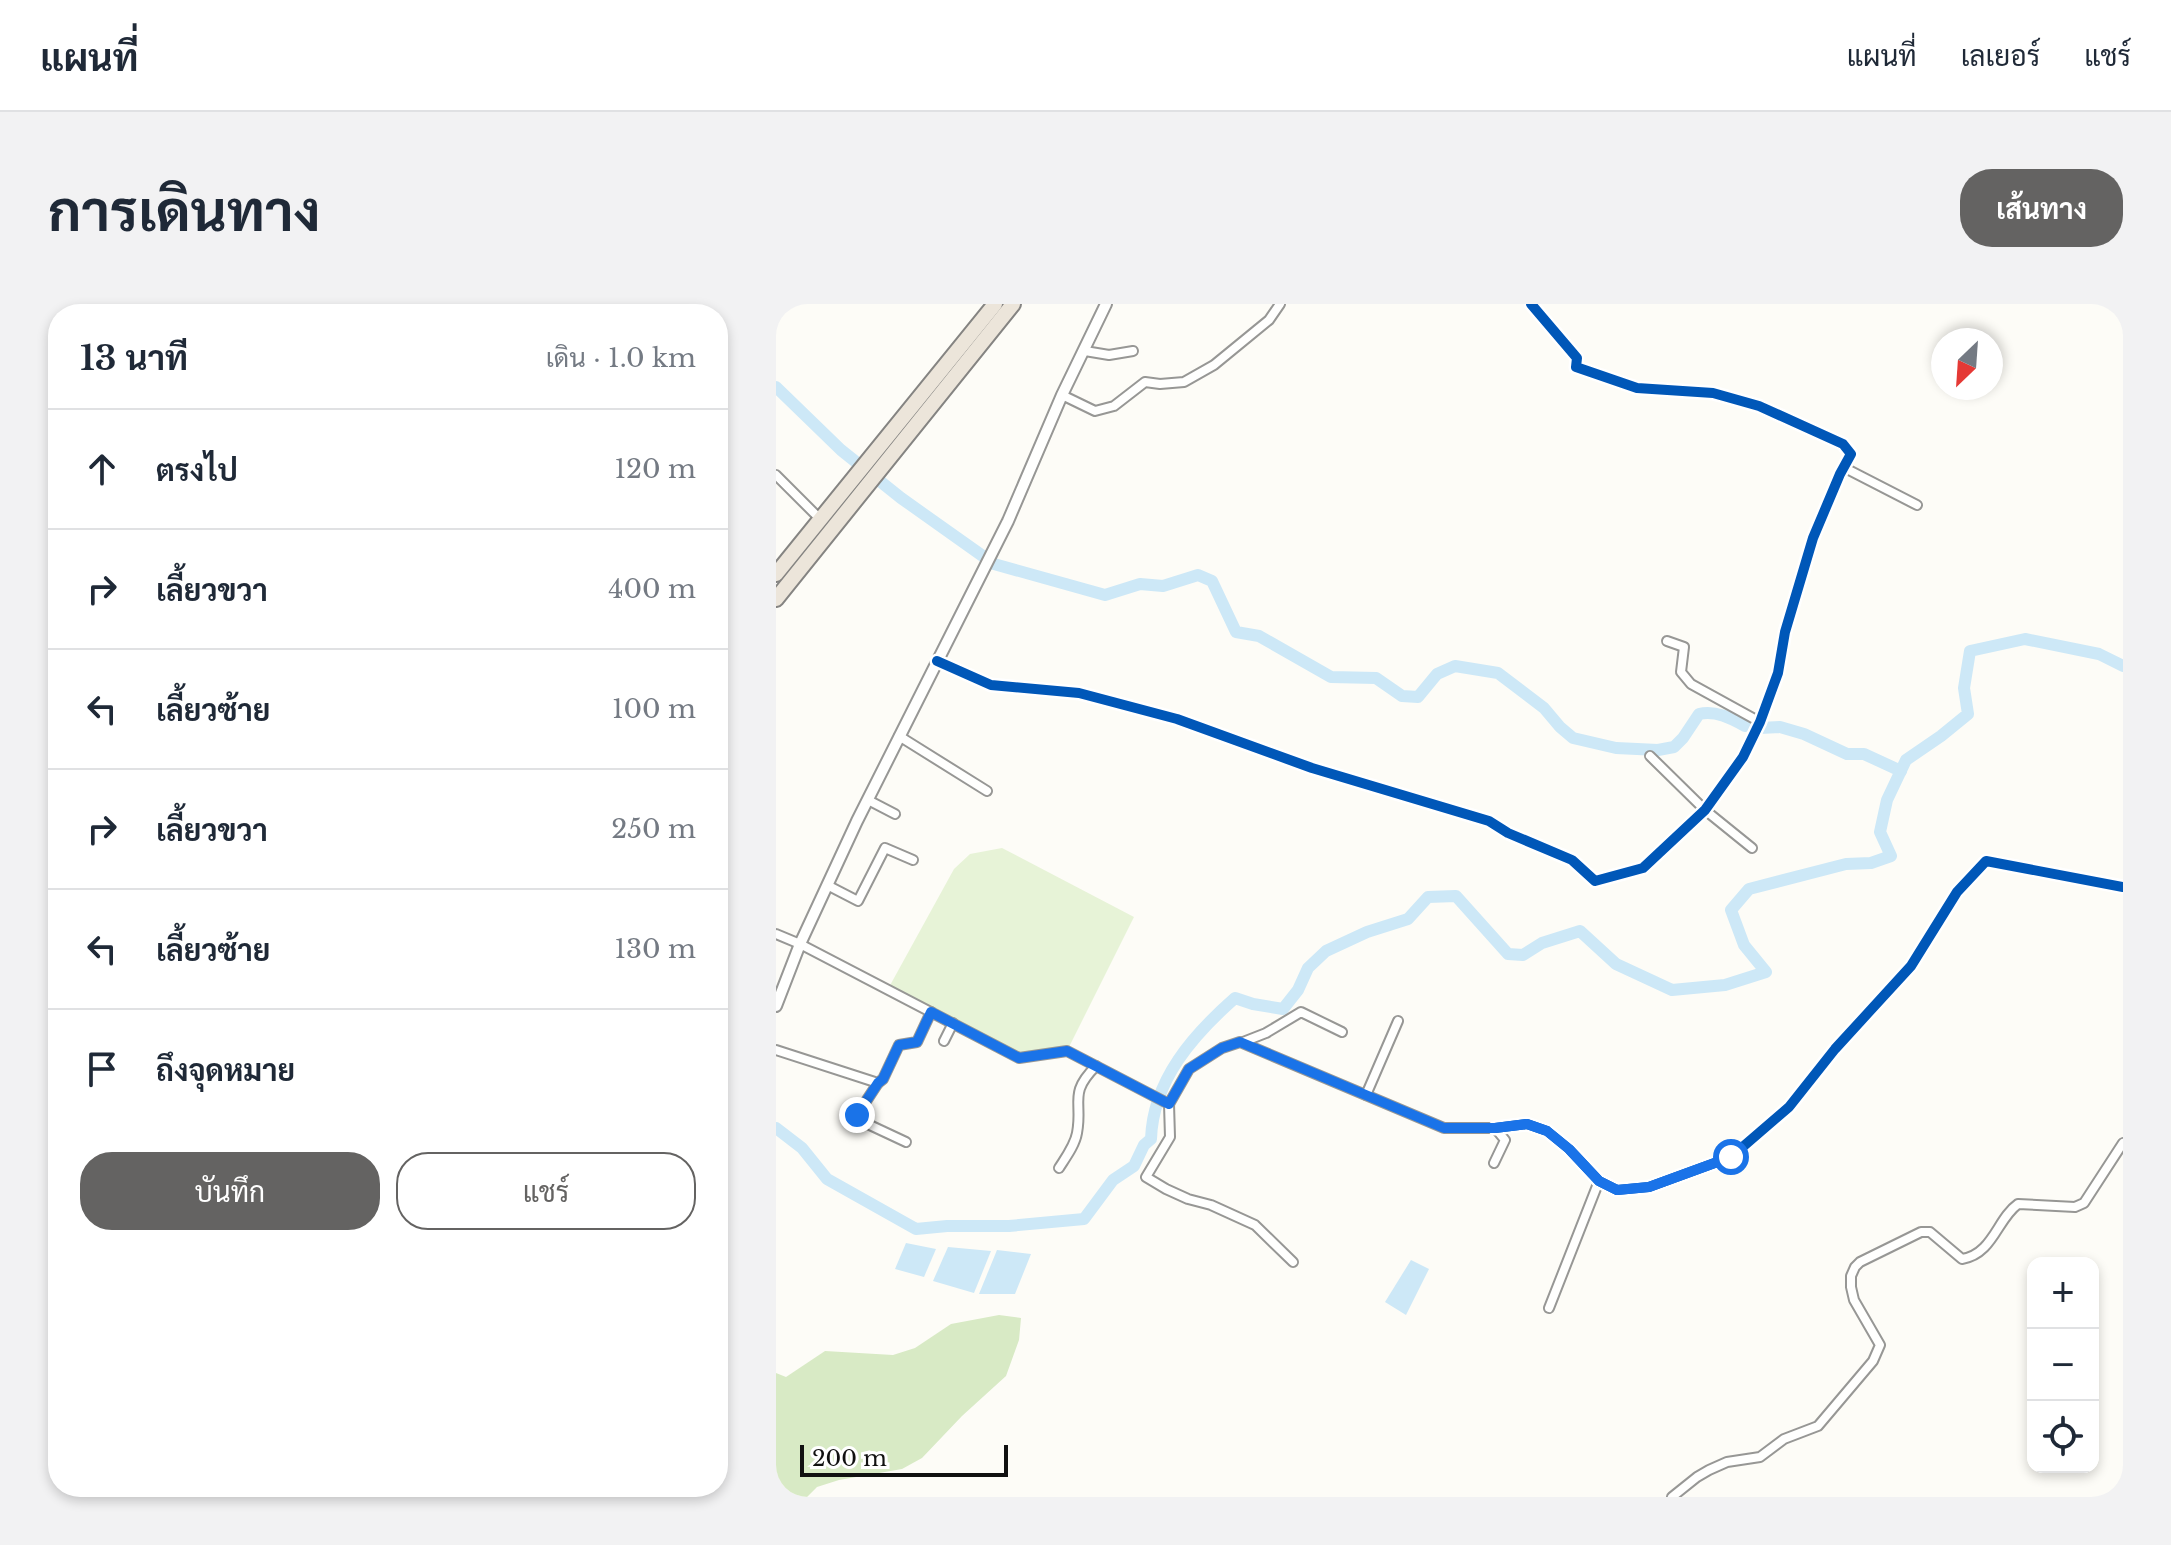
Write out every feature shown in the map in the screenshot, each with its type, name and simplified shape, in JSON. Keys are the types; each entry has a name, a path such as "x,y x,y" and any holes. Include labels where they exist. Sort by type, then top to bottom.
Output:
{"highway":[{"path":"881,456 995,304"},
{"path":"776,599 859,483 1013,304"},
{"path":"776,574 820,519 859,483"}],"street":[{"path":"776,1006 827,885 1008,521 1062,395 1106,304"},
{"path":"1062,395 1095,411 1114,406 1145,382 1184,382 1214,365 1269,320 1280,304"},
{"path":"937,661 991,685 1079,693 1177,719 1312,768 1489,821 1508,833 1572,860 1595,881 1643,868 1705,810 1743,757 1778,673 1785,632 1813,538 1851,454 1843,444 1759,406 1713,393 1637,388 1576,367 1577,358 1531,304"},
{"path":"1085,351 1109,355 1133,351"},
{"path":"1843,467 1917,505"},
{"path":"776,475 820,519"},
{"path":"1667,641 1684,647 1681,672 1691,684 1760,722"},
{"path":"899,736 987,791"},
{"path":"1650,756 1705,810 1752,848"},
{"path":"868,800 895,814"},
{"path":"827,885 858,901 885,848 913,860"},
{"path":"1242,1042 1444,1128 1495,1128 1527,1124 1547,1131 1599,1181 1617,1190 1649,1187 1731,1157 1789,1107 1835,1049 1911,966 1957,892 1986,861 2123,887"},
{"path":"776,934 1019,1058 1067,1051 1169,1104"},
{"path":"906,1142 859,1120 857,1115 883,1079 899,1045 917,1042 931,1012"},
{"path":"1293,1262 1255,1225 1211,1205 1188,1199 1146,1177 1170,1137 1169,1104 1189,1069 1222,1048 1266,1033 1301,1012 1342,1032"},
{"path":"1366,1095 1398,1021"},
{"path":"944,1041 953,1023"},
{"path":"776,1050 878,1083"},
{"path":"1059,1168 1077,1134 1077,1097 1083,1079 1096,1066"},
{"path":"1494,1163 1505,1140 1495,1128"},
{"path":"1672,1497 1709,1470 1727,1462 1760,1457 1784,1439 1818,1426 1873,1361 1879,1350 1878,1340 1854,1300 1851,1287 1853,1271 1860,1262 1921,1232 1930,1232 1962,1259 1974,1256 2001,1227 2010,1209 2018,1204 2075,1207 2084,1203 2123,1143"},
{"path":"1549,1308 1599,1181"}],"green space":[{"path":"1002,848 1134,917 1067,1051 1019,1058 888,989 954,869 970,854"},
{"path":"999,1315 1021,1318 1019,1340 1006,1376 922,1458 902,1469 817,1487 807,1497 776,1497 776,1373 786,1377 825,1351 893,1355 915,1348 951,1324"}],"water":[{"path":"906,1243 936,1249 924,1277 895,1269"},
{"path":"948,1247 991,1251 974,1293 933,1281"},
{"path":"997,1250 1031,1254 1015,1294 979,1294"},
{"path":"1411,1260 1429,1269 1406,1315 1385,1302"}],"waterway":[{"path":"776,387 841,450 901,498 994,564 1105,595 1140,584 1163,586 1198,575 1212,581 1236,632 1259,636 1331,677 1376,678 1402,696 1418,697 1437,674 1455,666 1498,673 1544,708 1573,738 1616,748 1658,750 1674,747 1699,714 1717,714 1745,726"},
{"path":"776,1128 802,1148 827,1179 916,1229 1009,1226 1084,1219 1113,1180 1134,1166 1144,1145 1151,1139 1159,1097 1178,1060 1204,1027 1235,998 1283,1009 1298,990 1308,968 1326,951 1367,932 1408,919 1428,897 1456,896 1508,954 1523,955 1542,943 1580,931 1616,964 1672,990 1725,985 1766,972 1744,945 1731,910 1749,889 1891,856 1880,832 1887,800 1906,760 1968,714 1964,688 1970,651 2025,639 2099,654 2123,666"},
{"path":"1760,728 1780,727 1804,734 1847,754 1864,754 1901,771"}],"cycle path":[{"path":"937,661 991,685 1079,693 1177,719 1312,768 1489,821 1508,833 1572,860 1595,881 1643,868 1705,810 1743,757 1778,673 1785,632 1813,538 1851,454 1843,444 1759,406 1713,393 1637,388 1576,367 1577,358 1531,304"},
{"path":"1495,1128 1527,1124 1547,1131 1599,1181 1617,1190 1649,1187 1731,1157 1789,1107 1835,1049 1911,966 1957,892 1986,861 2123,887"}],"route":[{"path":"857,1115 883,1079 899,1045 917,1042 931,1012 1019,1058 1067,1051 1169,1104 1189,1069 1222,1048 1240,1042 1444,1128 1495,1128 1527,1124 1547,1131 1599,1181 1617,1190 1649,1187 1731,1157"}]}
